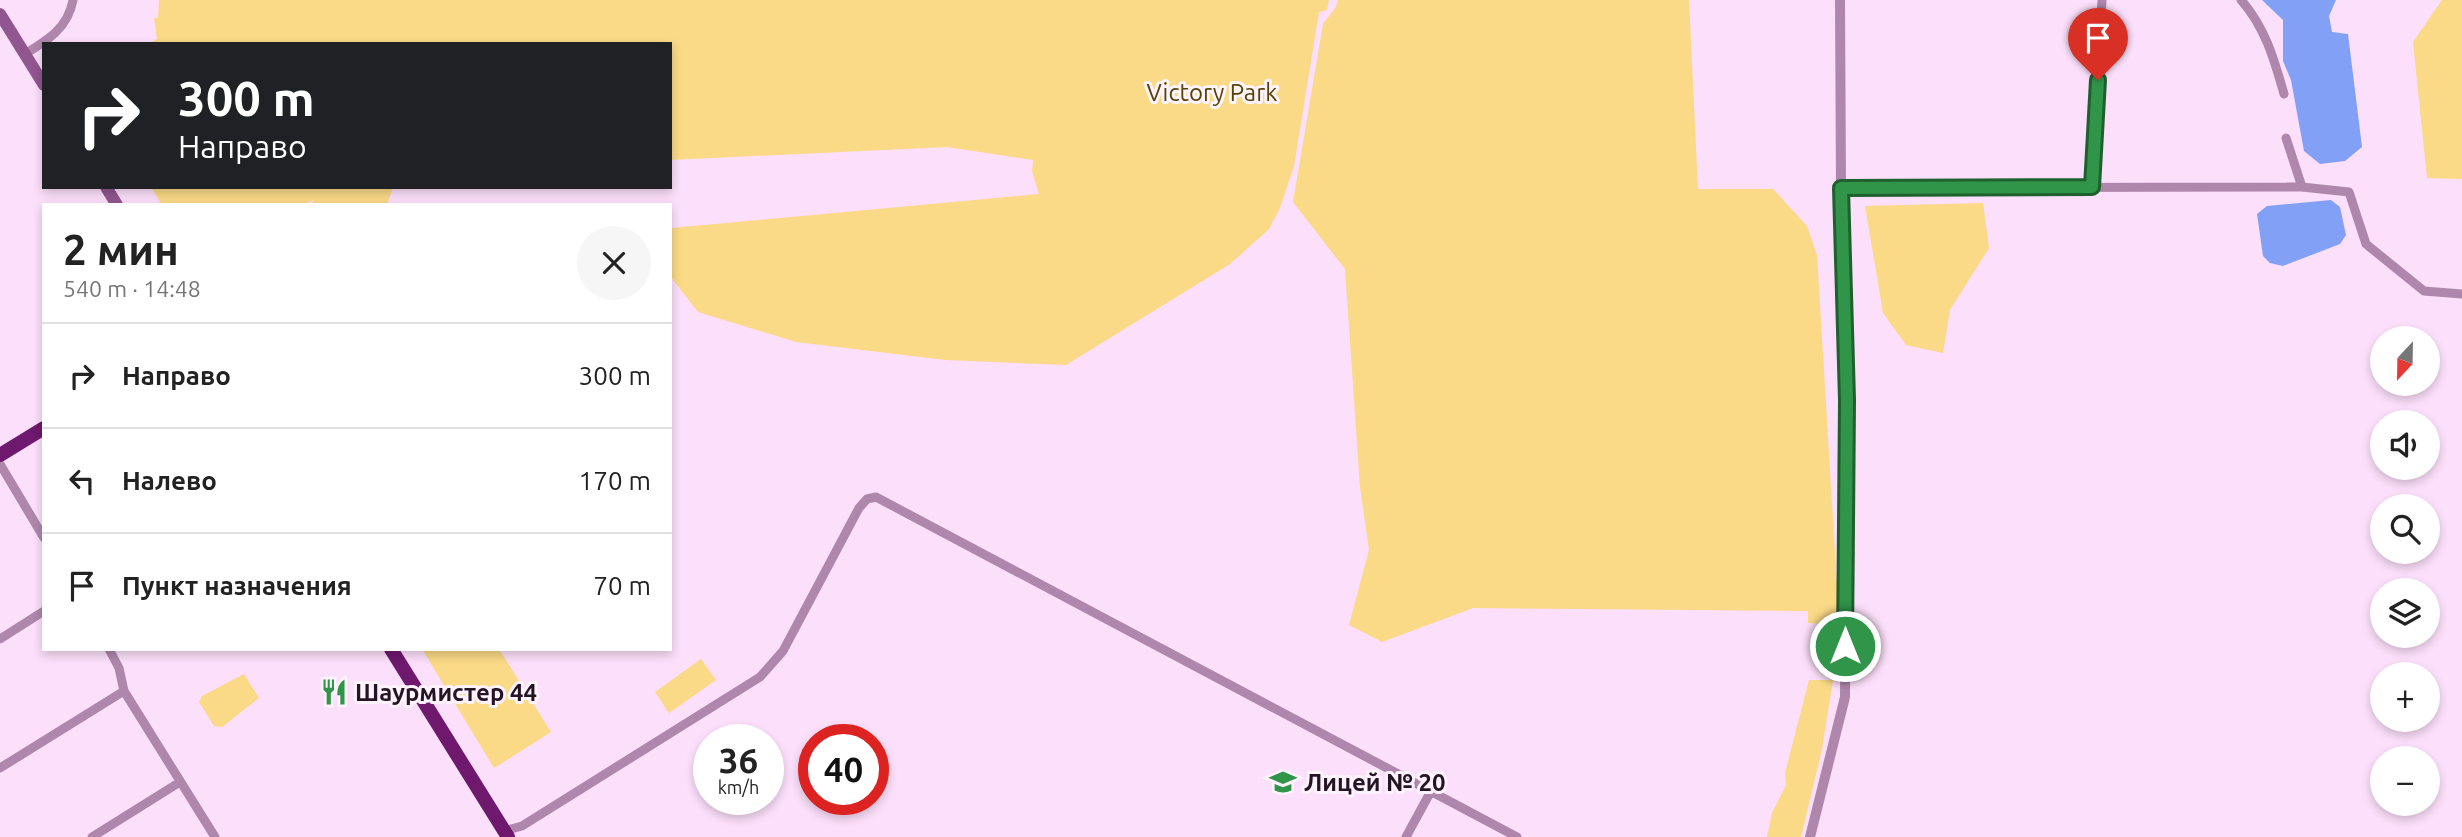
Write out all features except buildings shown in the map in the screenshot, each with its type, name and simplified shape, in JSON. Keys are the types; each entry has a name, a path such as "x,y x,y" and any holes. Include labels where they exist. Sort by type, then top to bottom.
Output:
{"highway":[{"path":"0,456 42,429"},
{"path":"392,651 506,834"}],"main road":[{"path":"0,14 42,82"}],"street":[{"path":"43,42 58,32 69,15 73,0"},
{"path":"1810,837 1845,697 1847,400 1839,0"},
{"path":"2092,187 2102,0"},
{"path":"2241,0 2254,15 2270,46 2284,94"},
{"path":"25,54 42,43"},
{"path":"2286,138 2302,187"},
{"path":"1841,188 2302,187 2349,192 2367,244 2424,291 2462,294"},
{"path":"0,464 42,535"},
{"path":"506,834 760,677 783,651 859,508 867,499 876,498 1052,592 1120,624 1517,837"},
{"path":"0,639 42,612"},
{"path":"110,651 119,668 124,691 215,837"},
{"path":"0,768 124,691"},
{"path":"92,837 180,782"},
{"path":"1406,837 1431,791"}],"green space":[{"name":"Victory Park","path":"159,0 1329,0 1327,10 1319,12 1294,166 1280,208 1269,229 1230,264 1066,365 946,360 796,342 698,312 672,279 672,228 1039,194 1032,171 1033,160 947,147 672,160 672,42 152,42 157,39 154,18 158,18"},
{"path":"1338,0 1689,0 1698,189 1773,189 1807,226 1817,255 1838,603 1834,620 1825,624 1808,623 1808,611 1473,608 1382,642 1349,625 1369,550 1360,487 1345,269 1293,202 1323,24"},
{"path":"2442,0 2462,0 2462,179 2427,178 2413,42"},
{"path":"152,189 392,189 388,203 312,203 314,200 307,203 161,203"},
{"path":"1983,203 1989,248 1950,310 1943,353 1906,345 1883,313 1865,206"},
{"path":"423,651 500,651 551,732 494,768"},
{"path":"701,659 716,680 669,713 655,692"},
{"path":"244,674 259,698 222,727 214,726 199,702 202,696"},
{"path":"1809,680 1833,680 1822,749 1801,837 1767,837 1772,813 1786,785 1785,773"}],"water":[{"path":"2262,0 2336,0 2329,16 2332,32 2348,34 2362,147 2345,161 2320,164 2304,151 2291,80 2283,61 2283,20"},
{"path":"2331,200 2340,207 2346,235 2340,244 2283,266 2270,263 2263,256 2257,214 2267,206"}],"place":[{"name":"Шаурмистер 44","path":"334,692"},
{"name":"Лицей № 20","path":"1283,782"}],"route":[{"path":"1845,646 1847,400 1841,188 2092,187 2098,80"}]}
